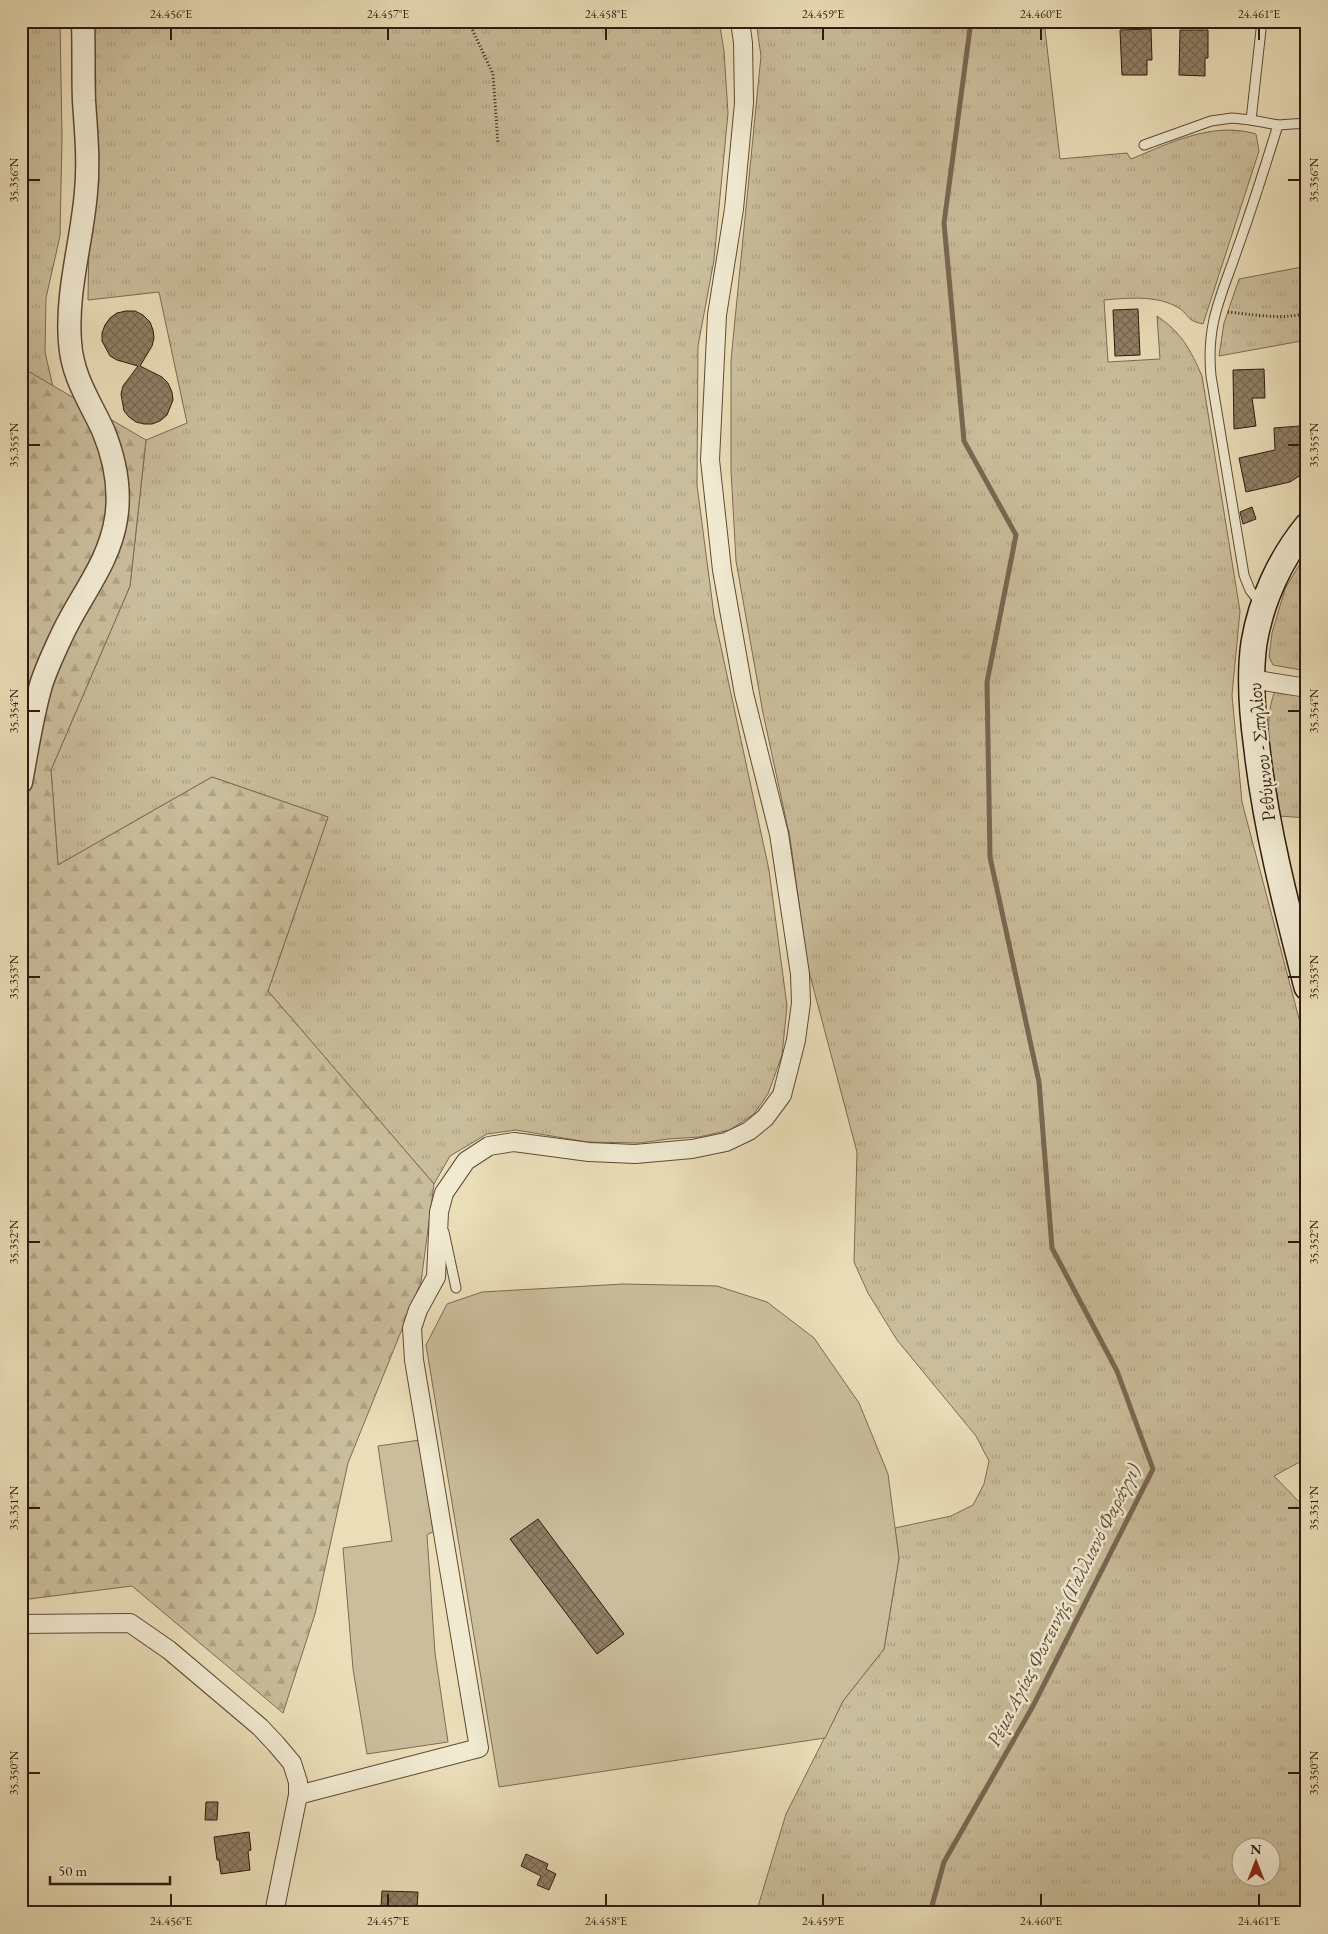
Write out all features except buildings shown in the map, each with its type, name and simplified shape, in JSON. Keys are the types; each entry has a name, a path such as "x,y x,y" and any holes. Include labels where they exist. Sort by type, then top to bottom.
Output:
{"main road":[{"name":"Ρεθύμνου - Σπηλίου","path":"1306,982 1264,804 1251,704 1254,642 1263,606 1284,559 1307,526"}],"street":[{"path":"21,782 41,684 62,636 109,550 116,521 119,493 114,464 103,431 78,382 70,344 69,315 72,279 85,202 88,168 84,99 84,21"},
{"path":"298,1795 479,1748 414,1360 412,1328 418,1310 436,1277 439,1212 444,1193 466,1162 489,1146 514,1142 589,1152 636,1154 692,1149 726,1142 749,1131 765,1118 782,1095 796,1040 801,1004 800,974 779,834 744,694 722,570 710,460 717,315 734,209 744,103 743,43 740,21"},
{"path":"1252,679 1307,688"},
{"path":"21,1624 130,1623 168,1650 260,1728 276,1744 292,1763 298,1782 298,1795 274,1913"}],"lane":[{"path":"1251,120 1262,21"},
{"path":"1144,145 1211,121 1232,118 1278,125 1307,123"},
{"path":"1263,606 1250,590 1244,575 1210,359 1211,326 1278,125"},
{"path":"439,1212 456,1288"}],"path":[{"path":"474,21 471,27 493,74 498,144"},
{"path":"1215,310 1264,316 1307,312"}],"green space":[{"path":"21,21 60,21 62,137 60,236 46,298 45,352 53,387 21,367"},
{"path":"94,21 719,21 724,51 728,113 714,260 698,346 697,485 714,615 769,870 787,1006 782,1055 768,1094 754,1114 730,1130 699,1137 640,1143 587,1142 516,1130 487,1134 450,1156 434,1184 268,991 328,817 212,777 58,865 51,770 130,586 146,440 187,423 159,292 88,300 89,234 96,157"},
{"path":"756,21 1044,21 1060,159 1127,153 1131,159 1176,141 1208,132 1224,130 1256,134 1259,151 1203,324 1193,321 1177,307 1169,303 1141,298 1104,300 1108,362 1160,359 1157,316 1179,335 1202,376 1240,611 1232,695 1242,802 1307,1049 1307,1458 1274,1476 1307,1510 1307,1913 756,1913 786,1814 843,1701 884,1649 899,1558 895,1528 951,1516 973,1505 984,1484 989,1461 976,1436 897,1340 868,1293 854,1262 857,1152 808,968 790,838 763,713 736,561 731,470 731,360 761,56"},
{"path":"1307,266 1307,340 1219,356 1224,323 1239,279"},
{"path":"21,367 146,440 130,586 51,770 58,865 212,777 328,817 268,991 434,1184 421,1282 348,1463 315,1614 283,1713 132,1586 21,1600"},
{"path":"1307,552 1307,671 1273,665 1269,657 1272,633 1285,589"},
{"path":"1275,691 1307,697 1307,818 1279,816 1271,770 1269,736 1271,704"},
{"path":"623,1284 717,1286 767,1302 814,1338 859,1403 888,1474 899,1558 884,1649 843,1701 825,1738 499,1787 426,1345 447,1304 482,1292"},
{"path":"420,1440 434,1531 427,1535 435,1653 448,1742 367,1754 353,1669 343,1548 392,1541 378,1446"}],"waterway":[{"name":"Ρέμα Αγίας Φωτεινής (Γαλλιανό Φαράγγι)","path":"930,1913 944,1862 1033,1706 1153,1469 1117,1371 1052,1248 1039,1082 990,857 987,682 1016,535 964,441 944,223 971,21"}]}
